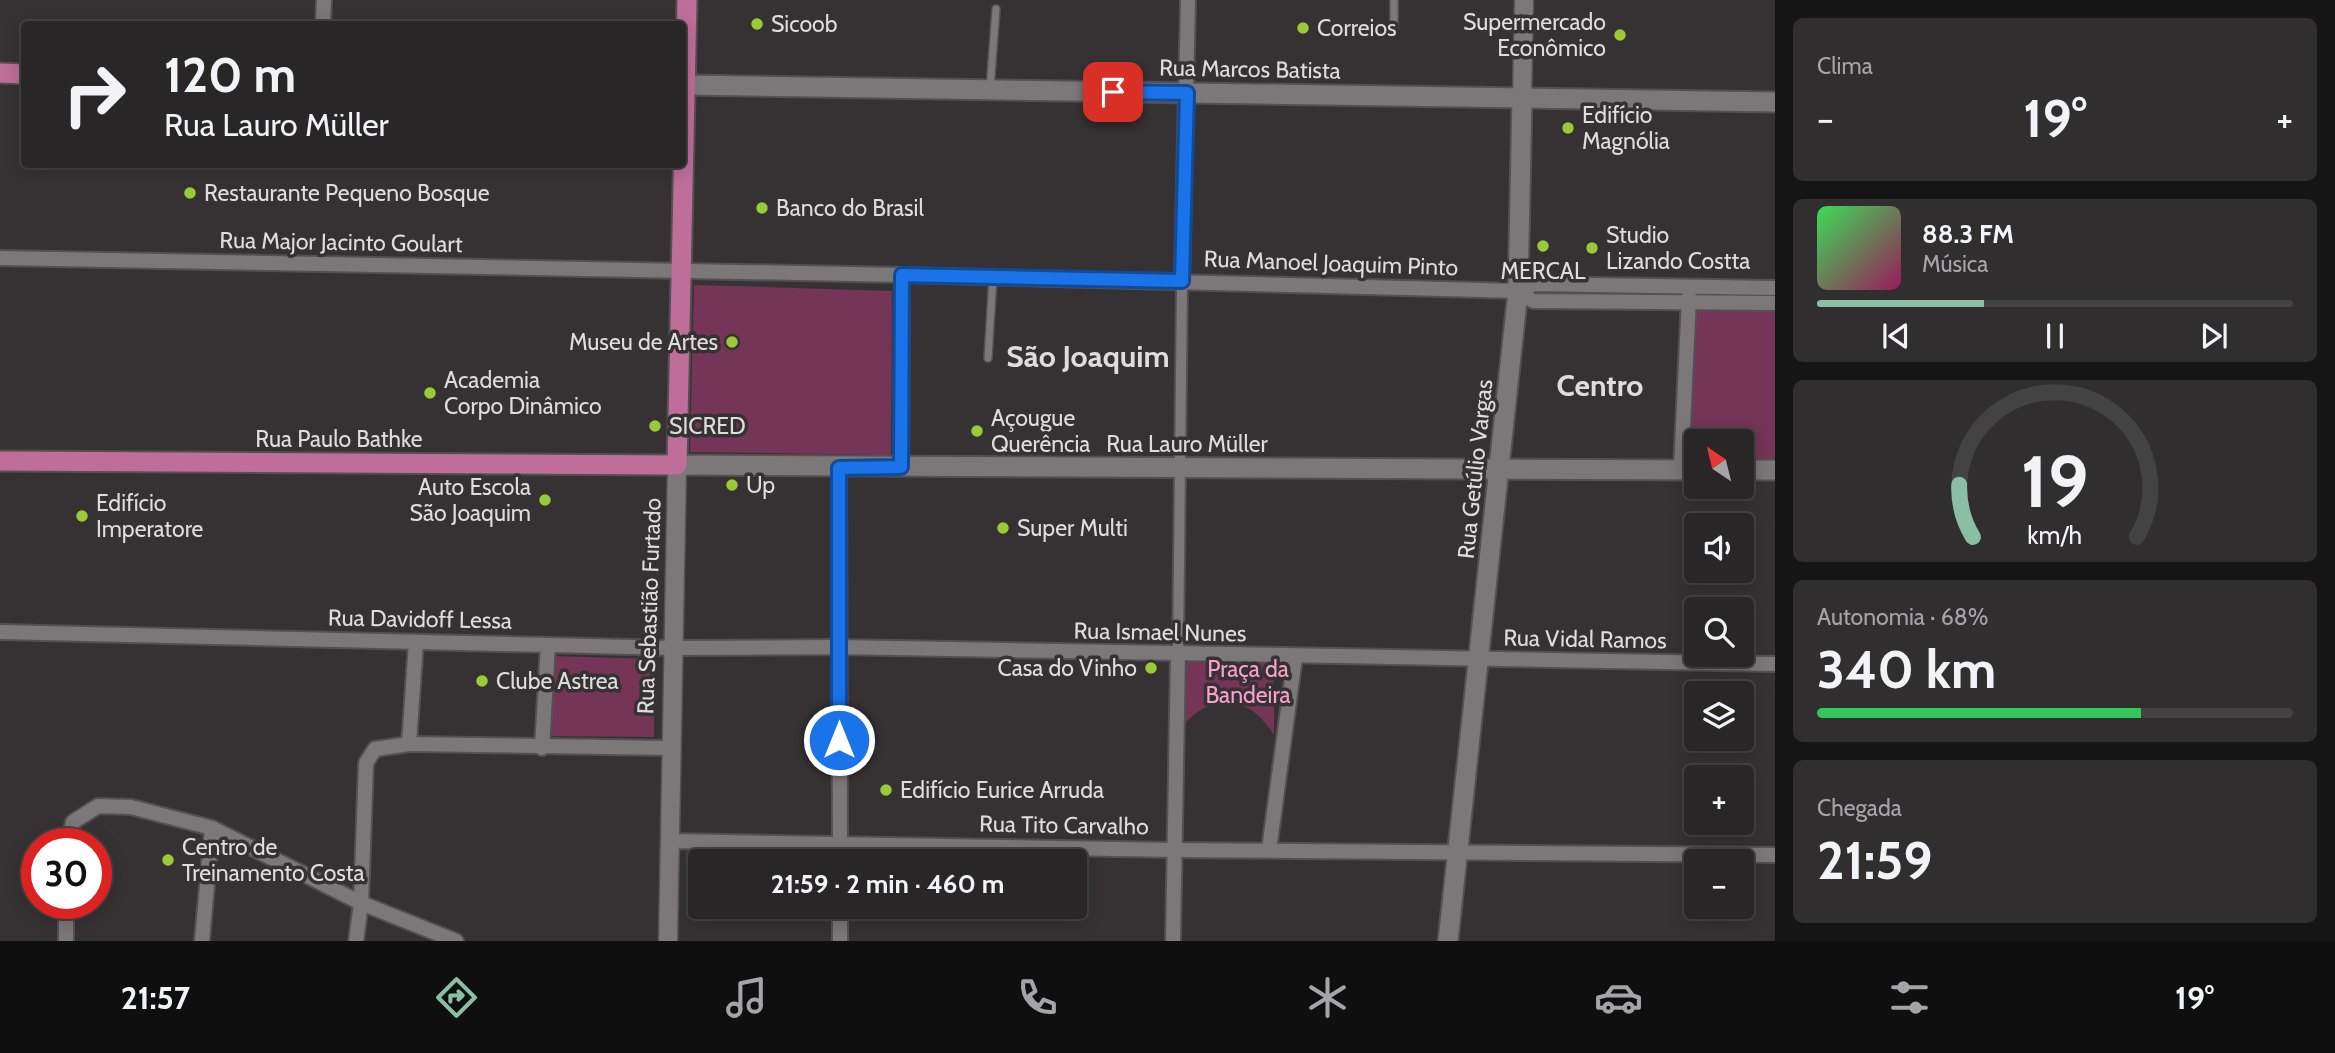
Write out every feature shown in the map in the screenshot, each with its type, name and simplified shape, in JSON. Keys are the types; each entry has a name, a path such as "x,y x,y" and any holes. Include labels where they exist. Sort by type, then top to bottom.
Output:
{"main road":[{"name":"Rua Sebastião Furtado","path":"686,28 687,0"},
{"path":"0,73 21,74"},
{"name":"Rua Marcos Batista","path":"686,85 1775,102"},
{"name":"Rua Getúlio Vargas","path":"1448,941 1518,291 1522,98"},
{"name":"Rua Sebastião Furtado","path":"677,465 683,168"},
{"name":"Rua Paulo Bathke","path":"0,461 677,465"},
{"name":"Rua Lauro Müller","path":"677,465 839,468 1684,470"},
{"path":"1754,470 1775,470"}],"street":[{"path":"323,21 324,0"},
{"path":"1173,941 1178,468 1188,0"},
{"name":"Rua Getúlio Vargas","path":"1522,98 1524,0"},
{"name":"Rua Major Jacinto Goulart","path":"0,258 681,272"},
{"name":"Rua Manoel Joaquim Pinto","path":"681,272 1182,281 1518,291 1534,284 1775,288"},
{"path":"901,467 902,275"},
{"path":"1688,429 1689,288"},
{"name":"Rua Manoel Joaquim Pinto","path":"1518,291 1533,301 1775,303"},
{"name":"Rua Sebastião Furtado","path":"668,941 677,465"},
{"path":"839,468 839,849"},
{"name":"Rua Davidoff Lessa","path":"0,632 673,648 839,647"},
{"path":"408,744 416,642"},
{"path":"541,748 548,645"},
{"name":"Rua Ismael Nunes","path":"839,647 1479,661"},
{"path":"1269,850 1295,657"},
{"name":"Rua Vidal Ramos","path":"1479,661 1775,664"},
{"path":"356,941 361,903 366,763 375,749 408,744 670,748"},
{"path":"71,828 73,822 98,806 158,811 212,828 361,903 456,941"},
{"path":"202,941 212,828"},
{"name":"Rua Tito Carvalho","path":"669,841 1173,850 1775,855"},
{"path":"66,919 66,941"},
{"path":"840,919 840,941"}],"lane":[{"path":"1394,0 1394,30"},
{"path":"990,90 996,9"},
{"path":"988,358 993,277"}],"green space":[{"path":"694,285 892,291 891,455 690,452"},
{"path":"1694,307 1775,307 1775,460 1754,459 1754,429 1689,429"},
{"path":"554,656 654,659 654,737 551,736"},
{"name":"Praça da Bandeira","path":"1183,658 1274,659 1274,735 1253,712 1230,702 1205,707 1181,728"}],"place":[{"name":"Sicoob","path":"757,24"},
{"name":"Correios","path":"1303,28"},
{"name":"Supermercado Econômico","path":"1620,35"},
{"name":"Edifício Magnólia","path":"1568,128"},
{"name":"Restaurante Pequeno Bosque","path":"190,193"},
{"name":"Banco do Brasil","path":"762,208"},
{"name":"MERCAL","path":"1543,246"},
{"name":"Studio Lizando Costta","path":"1592,248"},
{"name":"Museu de Artes","path":"732,342"},
{"name":"Academia Corpo Dinâmico","path":"430,393"},
{"name":"SICRED","path":"655,426"},
{"name":"Açougue Querência","path":"977,431"},
{"name":"Up","path":"732,485"},
{"name":"Auto Escola São Joaquim","path":"545,500"},
{"name":"Edifício Imperatore","path":"82,516"},
{"name":"Super Multi","path":"1003,528"},
{"name":"Casa do Vinho","path":"1151,668"},
{"name":"Clube Astrea","path":"482,681"},
{"name":"Edifício Eurice Arruda","path":"886,790"},
{"name":"Centro de Treinamento Costa","path":"168,860"}],"district":[{"name":"São Joaquim","path":"1088,356"},
{"name":"Centro","path":"1600,385"}],"route":[{"path":"839,740 839,468 901,467 902,275 1182,281 1187,93 1113,92"}]}
